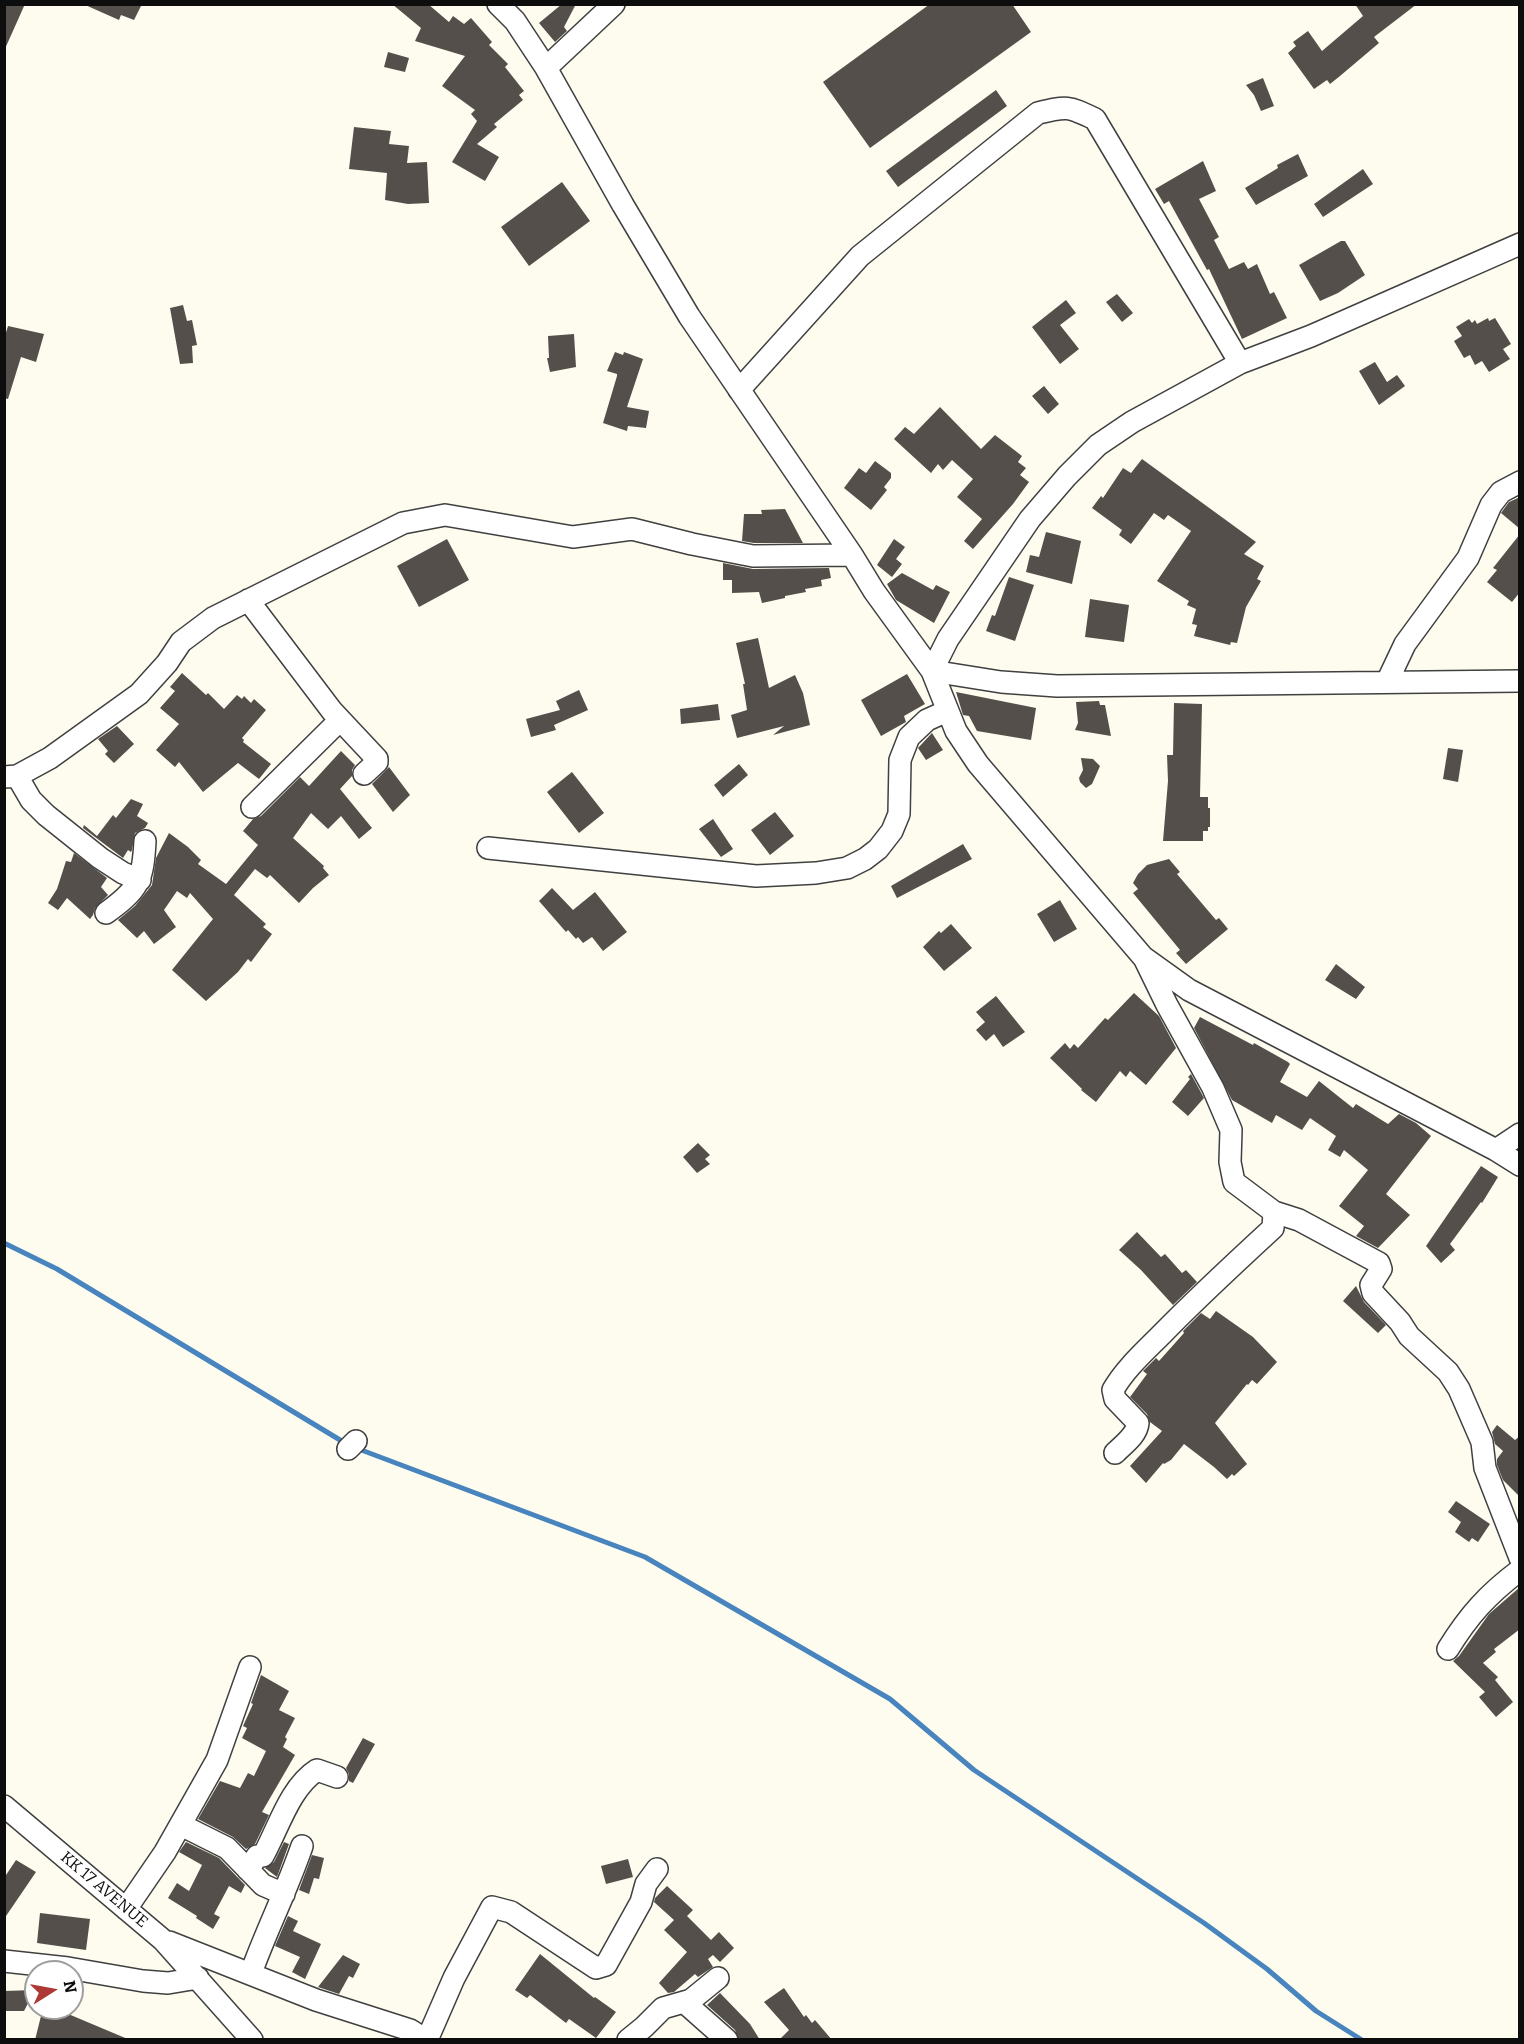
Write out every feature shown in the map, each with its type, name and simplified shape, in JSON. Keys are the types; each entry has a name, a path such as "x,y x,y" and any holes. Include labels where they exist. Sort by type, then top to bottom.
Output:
{"street":[{"path":"498,4 515,21 546,68 640,235 689,316 852,555 874,591 932,670 956,731 978,764 1143,957 1189,990 1496,1150 1520,1165"},
{"path":"546,68 614,4"},
{"path":"739,390 860,256 1038,113 1065,108 1072,108 1095,119 1240,363"},
{"path":"932,670 948,639 1030,519 1067,476 1098,445 1132,422 1240,363 1311,336 1520,244"},
{"path":"1387,682 1405,644 1468,558 1491,505 1501,492 1520,482"},
{"path":"140,880 123,873 100,858 46,814 11,777 50,758 139,694 181,642 213,618 403,524 445,515 573,537 632,529 753,556 852,555"},
{"path":"248,600 340,720 377,759 377,762 364,774"},
{"path":"932,670 1000,682 1058,687 1520,681"},
{"path":"488,848 756,876 816,873 847,868 878,849 892,831 899,814 900,760 909,737 927,720 947,711"},
{"path":"252,807 340,720"},
{"path":"106,913 124,900 140,880 145,841"},
{"path":"1143,957 1213,1088 1231,1130 1230,1162 1234,1182 1274,1212 1299,1220 1379,1263 1381,1269 1371,1285 1373,1293 1400,1322 1409,1336 1448,1372 1460,1389 1473,1416 1482,1442 1485,1468 1520,1558"},
{"path":"1496,1150 1520,1134"},
{"path":"1115,1453 1133,1435 1138,1426 1138,1423 1115,1399 1113,1390 1117,1382 1188,1308 1273,1228 1274,1212"},
{"path":"1448,1649 1493,1590 1520,1570"},
{"path":"126,1909 181,1825 220,1751 250,1667"},
{"path":"248,1870 257,1856 263,1856 295,1790 308,1775 316,1770 337,1777"},
{"name":"KK 17 AVENUE","path":"4,1806 163,1940 252,2040"},
{"path":"181,1825 226,1848 263,1885 284,1893"},
{"path":"254,1965 302,1846"},
{"path":"163,1940 316,2000 410,2030 426,2040 454,1978 492,1907 511,1912 596,1968 606,1965 641,1902 646,1884 657,1869"},
{"path":"4,1961 69,1968 143,1981 168,1983 198,1978"},
{"path":"628,2040 663,2008 684,2002 700,1994 718,1978"},
{"path":"684,2002 727,2040"}],"building":[{"path":"4,4 25,4 4,51"},
{"path":"83,4 142,4 134,20 121,15 119,20"},
{"path":"392,4 428,4 449,22 453,16 464,24 471,18 492,42 489,45 508,64 505,67 524,91 519,95 523,100 494,124 497,127 477,144 499,157 485,181 452,162 477,121 471,114 475,110 442,86 465,56 415,41 421,28"},
{"path":"562,4 576,4 564,27 567,31 555,42 539,23"},
{"path":"930,4 1012,4 1031,32 870,148 823,82"},
{"path":"1355,4 1417,4 1374,37 1379,43 1340,76 1330,84 1327,80 1314,89 1288,53 1296,46 1293,42 1308,31 1322,51 1363,16"},
{"path":"388,52 409,58 405,72 384,67"},
{"path":"1263,78 1274,106 1261,111 1254,95 1246,85"},
{"path":"996,90 1007,106 898,187 886,171"},
{"path":"354,127 391,131 389,144 409,146 407,163 427,162 429,203 408,204 385,200 387,173 349,169"},
{"path":"1298,154 1308,176 1256,205 1245,188 1278,168 1277,165"},
{"path":"1203,161 1216,191 1199,199 1219,237 1214,240 1229,269 1244,262 1248,269 1257,264 1270,294 1274,292 1287,318 1242,339 1209,269 1207,270 1169,201 1164,204 1155,189"},
{"path":"1363,169 1373,184 1323,217 1314,204"},
{"path":"562,182 590,221 529,266 501,227"},
{"path":"1341,241 1345,241 1365,275 1338,293 1320,301 1299,265"},
{"path":"1117,294 1133,313 1122,322 1106,302"},
{"path":"1066,300 1076,313 1060,325 1079,349 1060,364 1032,327"},
{"path":"183,305 187,321 192,320 197,345 192,346 193,363 180,364 170,308"},
{"path":"1488,318 1489,321 1495,318 1511,344 1503,349 1510,359 1489,372 1482,361 1475,365 1470,355 1464,358 1454,341 1462,336 1456,327 1469,319 1472,323 1475,320 1477,324"},
{"path":"8,326 44,334 36,362 21,357 8,399 4,398 4,339"},
{"path":"574,334 576,367 550,372 547,358 549,358 548,336"},
{"path":"615,352 623,355 624,352 643,359 627,407 649,411 646,428 628,426 627,431 603,423 617,376 607,371"},
{"path":"1375,362 1387,382 1397,375 1405,386 1379,405 1359,371"},
{"path":"1044,386 1059,404 1048,414 1032,396"},
{"path":"940,407 981,449 995,435 1022,456 1018,462 1026,468 1020,475 1029,482 1013,504 973,549 964,541 982,519 957,497 973,479 952,460 943,470 938,464 931,473 894,439 905,427 914,434"},
{"path":"1142,459 1256,542 1244,554 1264,566 1257,579 1261,581 1246,607 1237,643 1231,642 1230,645 1194,636 1197,625 1192,624 1196,609 1187,605 1189,601 1157,581 1191,531 1168,515 1164,520 1154,513 1131,544 1119,535 1122,530 1092,508 1101,496 1103,498 1123,468 1131,473"},
{"path":"875,461 891,473 891,478 884,487 887,490 871,510 844,488 859,468 866,473"},
{"path":"1520,497 1520,529 1501,513 1509,502"},
{"path":"785,509 803,543 742,541 744,514 762,514 761,510"},
{"path":"1046,532 1081,541 1072,584 1026,572 1030,555 1039,557"},
{"path":"1520,534 1520,592 1512,602 1487,582 1497,570 1493,568"},
{"path":"447,539 469,580 419,607 397,566"},
{"path":"894,539 905,547 896,559 902,564 892,577 877,565"},
{"path":"723,563 753,569 829,568 831,578 821,580 822,586 805,589 806,592 762,603 759,592 732,593 732,580 723,580"},
{"path":"902,573 933,590 936,585 950,592 934,623 896,600 887,584"},
{"path":"1009,577 1034,585 1015,641 986,631 992,615 995,616"},
{"path":"1090,599 1129,605 1124,642 1085,637"},
{"path":"758,638 769,688 795,675 803,693 810,725 773,735 784,726 737,738 731,715 747,710 743,684 745,684 736,643"},
{"path":"182,673 224,709 237,695 242,699 244,696 251,703 254,699 266,710 242,738 243,742 271,764 259,779 238,763 203,792 179,762 175,767 156,750 179,724 160,708 175,691 170,687"},
{"path":"907,674 925,704 904,716 906,722 881,736 861,700"},
{"path":"579,690 588,710 554,725 556,730 531,737 526,719 560,710 556,701"},
{"path":"956,692 1036,708 1031,740 977,731 969,716 963,715"},
{"path":"1099,701 1100,705 1105,705 1111,736 1075,730 1078,723 1076,702"},
{"path":"1174,703 1202,704 1200,797 1208,797 1208,808 1210,808 1210,827 1208,831 1203,831 1203,841 1163,841 1168,781 1167,755 1173,755"},
{"path":"718,704 720,720 681,724 680,709"},
{"path":"117,726 134,744 114,763 105,754 108,751 98,739"},
{"path":"932,733 943,750 926,760 918,748"},
{"path":"1448,748 1463,750 1458,782 1443,779"},
{"path":"341,751 355,765 352,776 340,789 372,828 359,839 341,816 328,829 311,813 293,838 324,866 323,868 329,875 299,903 270,875 267,878 255,869 234,895 266,924 263,927 272,934 251,962 248,959 238,972 206,1001 172,970 213,919 190,893 187,898 177,891 164,910 176,927 154,944 144,931 137,938 118,920 135,906 152,885 156,858 169,833 201,860 198,864 226,884 258,845 243,831 253,819 261,816 300,777 309,786"},
{"path":"1081,758 1093,759 1100,766 1092,784 1086,788 1079,778 1083,770"},
{"path":"739,764 748,775 723,797 714,785"},
{"path":"389,767 410,795 393,812 372,784"},
{"path":"572,772 604,813 579,833 547,792"},
{"path":"131,799 143,804 137,816 148,823 145,828 135,833 132,850 131,852 128,850 123,858 83,828 84,825 97,836 113,815 116,818"},
{"path":"775,812 794,836 770,855 751,830"},
{"path":"713,819 733,849 721,857 699,829"},
{"path":"963,844 972,859 897,898 891,886"},
{"path":"74,853 107,878 101,887 108,895 95,908 90,919 67,898 58,910 48,903 57,889 66,861 71,862"},
{"path":"1169,859 1180,872 1177,874 1216,920 1219,918 1228,929 1186,964 1176,953 1180,950 1133,893 1138,889 1133,883 1147,865"},
{"path":"552,888 573,910 595,892 627,932 603,951 592,937 583,943 578,937 576,939 568,930 566,932 539,901"},
{"path":"1060,900 1077,929 1054,942 1037,914"},
{"path":"951,924 972,948 944,971 923,947 939,931 941,933"},
{"path":"1336,964 1365,987 1356,999 1325,980"},
{"path":"1134,993 1159,1016 1176,1048 1146,1085 1130,1071 1126,1077 1120,1071 1096,1102 1050,1058 1065,1043 1070,1049 1074,1044 1078,1048 1105,1018 1108,1020"},
{"path":"996,996 1025,1032 1003,1047 994,1034 986,1041 976,1030 985,1022 976,1012"},
{"path":"1200,1017 1288,1062 1290,1064 1280,1082 1307,1097 1319,1081 1353,1108 1356,1104 1388,1124 1399,1114 1416,1123 1431,1136 1386,1194 1410,1215 1378,1248 1356,1236 1364,1226 1339,1206 1368,1170 1344,1150 1340,1157 1328,1150 1336,1136 1310,1118 1302,1130 1276,1115 1272,1123 1232,1100 1194,1028"},
{"path":"1191,1074 1204,1098 1188,1116 1172,1102 1190,1079 1188,1077"},
{"path":"698,1143 710,1155 705,1159 710,1164 697,1173 683,1157"},
{"path":"1481,1166 1498,1177 1482,1203 1450,1244 1455,1250 1441,1263 1426,1246"},
{"path":"1137,1232 1161,1257 1165,1254 1182,1273 1186,1270 1197,1282 1173,1305 1119,1250"},
{"path":"1356,1286 1364,1302 1386,1325 1378,1333 1343,1301"},
{"path":"1216,1311 1253,1337 1277,1362 1257,1384 1252,1380 1247,1384 1215,1423 1247,1464 1227,1479 1184,1444 1171,1460 1163,1463 1146,1483 1130,1466 1162,1431 1150,1422 1147,1414 1130,1397 1147,1374 1143,1371 1156,1358 1159,1361 1201,1313 1210,1319"},
{"path":"1497,1425 1515,1440 1520,1436 1520,1497 1503,1480 1497,1465 1497,1459 1503,1451 1495,1444 1492,1432"},
{"path":"1456,1501 1490,1524 1478,1542 1472,1538 1469,1542 1455,1532 1461,1522 1448,1512"},
{"path":"1520,1587 1520,1629 1494,1649 1496,1652 1483,1663 1498,1677 1495,1680 1513,1702 1496,1717 1479,1697 1485,1692 1453,1661 1489,1614"},
{"path":"261,1675 289,1691 279,1710 295,1718 285,1737 287,1739 283,1747 295,1755 262,1812 269,1815 255,1844 246,1849 233,1837 198,1819 220,1781 240,1788 248,1773 254,1776 266,1751 242,1738 247,1728 243,1726 253,1704 251,1703"},
{"path":"363,1738 375,1744 353,1783 349,1781 346,1768"},
{"path":"186,1842 219,1858 245,1885 241,1893 229,1886 214,1914 220,1917 213,1929 168,1898 177,1883 189,1891 202,1865 179,1852"},
{"path":"284,1842 289,1844 277,1877 265,1868 274,1862"},
{"path":"312,1855 324,1858 319,1879 314,1878 309,1894 299,1890"},
{"path":"628,1859 633,1877 606,1884 601,1866"},
{"path":"16,1860 36,1872 4,1919 4,1878"},
{"path":"667,1886 693,1910 687,1916 711,1940 719,1932 734,1948 720,1962 713,1955 708,1959 713,1967 698,1977 695,1974 674,1992 668,1993 659,1983 687,1952 664,1930 674,1920 654,1902"},
{"path":"40,1913 90,1919 86,1950 37,1943"},
{"path":"288,1916 298,1921 293,1931 321,1944 305,1979 292,1972 300,1957 275,1946"},
{"path":"540,1954 594,1998 616,2012 596,2038 569,2019 566,2023 530,1995 527,1998 515,1990"},
{"path":"343,1955 360,1964 353,1978 349,1976 339,1994 318,1987"},
{"path":"784,1988 804,2017 806,2015 812,2023 815,2020 832,2040 779,2040 789,2030 764,2002"},
{"path":"24,1990 24,2011 4,2011 4,1991"},
{"path":"720,1993 750,2024 760,2040 739,2040 735,2030 707,2005"},
{"path":"40,2020 82,2020 130,2040 35,2040"}],"waterway":[{"path":"4,1243 57,1269 345,1443"},
{"path":"356,1448 645,1557 890,1699 974,1770 1204,1923 1267,1969 1316,2011 1362,2040"}]}
